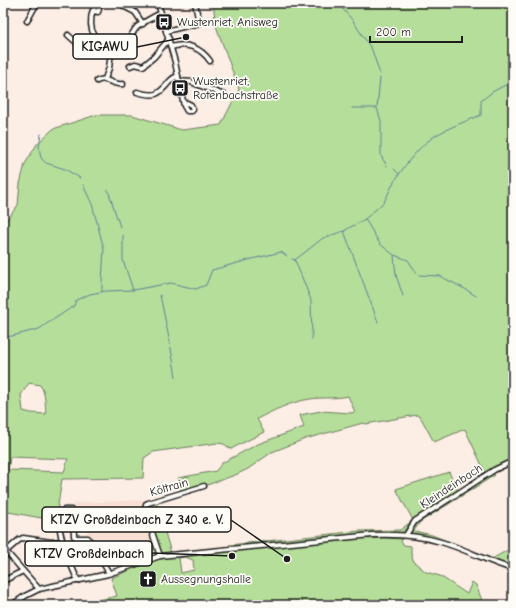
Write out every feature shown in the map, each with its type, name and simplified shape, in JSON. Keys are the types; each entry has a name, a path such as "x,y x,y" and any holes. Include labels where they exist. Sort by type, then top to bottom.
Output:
{"street":[{"path":"27,21 37,3"},
{"path":"121,3 125,7 135,12 143,24"},
{"path":"158,3 169,38 184,104"},
{"path":"166,31 199,23 195,3"},
{"path":"94,11 91,20 93,32 102,42 112,46 128,40 136,28 161,13"},
{"path":"68,35 77,43 83,44 96,37"},
{"path":"130,66 135,64 143,66 150,62 169,38"},
{"path":"171,47 182,45 197,49 204,52 210,61"},
{"path":"105,79 110,68 112,46"},
{"path":"137,92 155,95 174,77 178,76"},
{"path":"97,81 105,79 117,85 123,84"},
{"path":"179,82 191,82 224,96"},
{"name":"Kleindeinbach","path":"406,535 415,521 494,470 513,461"},
{"name":"Költrain","path":"160,556 145,511 146,504 148,502 204,486"},
{"path":"78,580 61,541 60,517 64,510 71,510 73,512 74,536 76,538 88,538 109,573"},
{"path":"12,605 25,596 39,590 109,573 160,556 364,535 406,535 442,542 513,569"},
{"path":"39,590 4,551 23,538 51,542 61,541"},
{"path":"3,581 23,571"}],"shaded area":[{"path":"143,500 146,503 156,543 104,562 87,536 86,528 74,529 74,503"}],"green space":[{"path":"213,3 513,3 513,459 486,474 465,429 434,442 421,418 417,415 366,424 363,423 305,439 272,452 248,469 235,475 182,494 178,478 216,471 222,463 258,444 304,427 300,415 321,411 355,412 348,396 315,398 289,404 257,419 264,432 231,449 224,444 217,443 153,452 144,458 143,478 62,479 58,505 58,521 3,511 3,221 6,221 18,205 20,184 25,164 37,144 53,129 96,115 132,115 182,130 221,125 239,89 216,26","holes":["29,383 40,385 42,388 45,399 46,414 23,411 21,395","10,457 68,459 64,472 8,470"]},
{"path":"449,472 459,493 413,520 396,489"},
{"path":"491,473 495,475 420,522 414,531 432,535 492,559 513,547 513,568 454,545 410,532 411,527 417,521"},
{"path":"156,502 171,553 162,555 152,531 146,506"},
{"path":"412,521 413,522 401,533 361,534 230,547 229,545 359,531 400,530"},
{"path":"367,537 368,539 402,539 401,542 404,545 411,546 411,554 414,562 426,572 440,576 467,594 472,582 476,585 483,603 497,605 95,605 94,601 117,596 111,578 128,571 127,568 159,558","holes":["185,557 193,560 194,570 181,573 179,558"]},
{"path":"155,544 158,553 157,555 126,566 122,555"}],"waterway":[{"path":"338,3 353,21 372,50 380,74"},
{"path":"380,78 377,108 381,121 381,156 387,166"},
{"path":"396,179 420,148 443,131 481,115 481,101 492,92 513,81"},
{"path":"352,108 376,108"},
{"path":"41,134 39,147 41,158 46,163 65,169 80,178"},
{"path":"394,169 399,174"},
{"path":"292,259 295,260 323,238 344,231 365,219 384,202 395,180"},
{"path":"83,185 92,204 104,249 102,282"},
{"path":"108,190 120,227"},
{"path":"365,219 380,244 394,255 408,260 418,275 440,276 476,296"},
{"path":"344,231 378,322"},
{"path":"123,235 123,260 133,290"},
{"path":"107,291 133,290 171,283 196,289 206,285 212,270 281,252 287,256"},
{"path":"394,256 396,275 403,296"},
{"path":"295,260 311,300 312,339"},
{"path":"102,284 102,291"},
{"path":"3,337 39,329 74,306 76,300 90,294 106,291"},
{"path":"160,295 176,377"}],"place":[{"name":"Wustenriet, Anisweg","path":"164,22"},
{"name":"KIGAWU","path":"186,37"},
{"name":"Wustenriet, Rotenbachstraße","path":"180,88"},
{"name":"KTZV Großdeinbach","path":"232,556"},
{"name":"KTZV Großdeinbach Z 340 e. V.","path":"287,559"},
{"name":"Aussegnungshalle","path":"148,579"}]}
